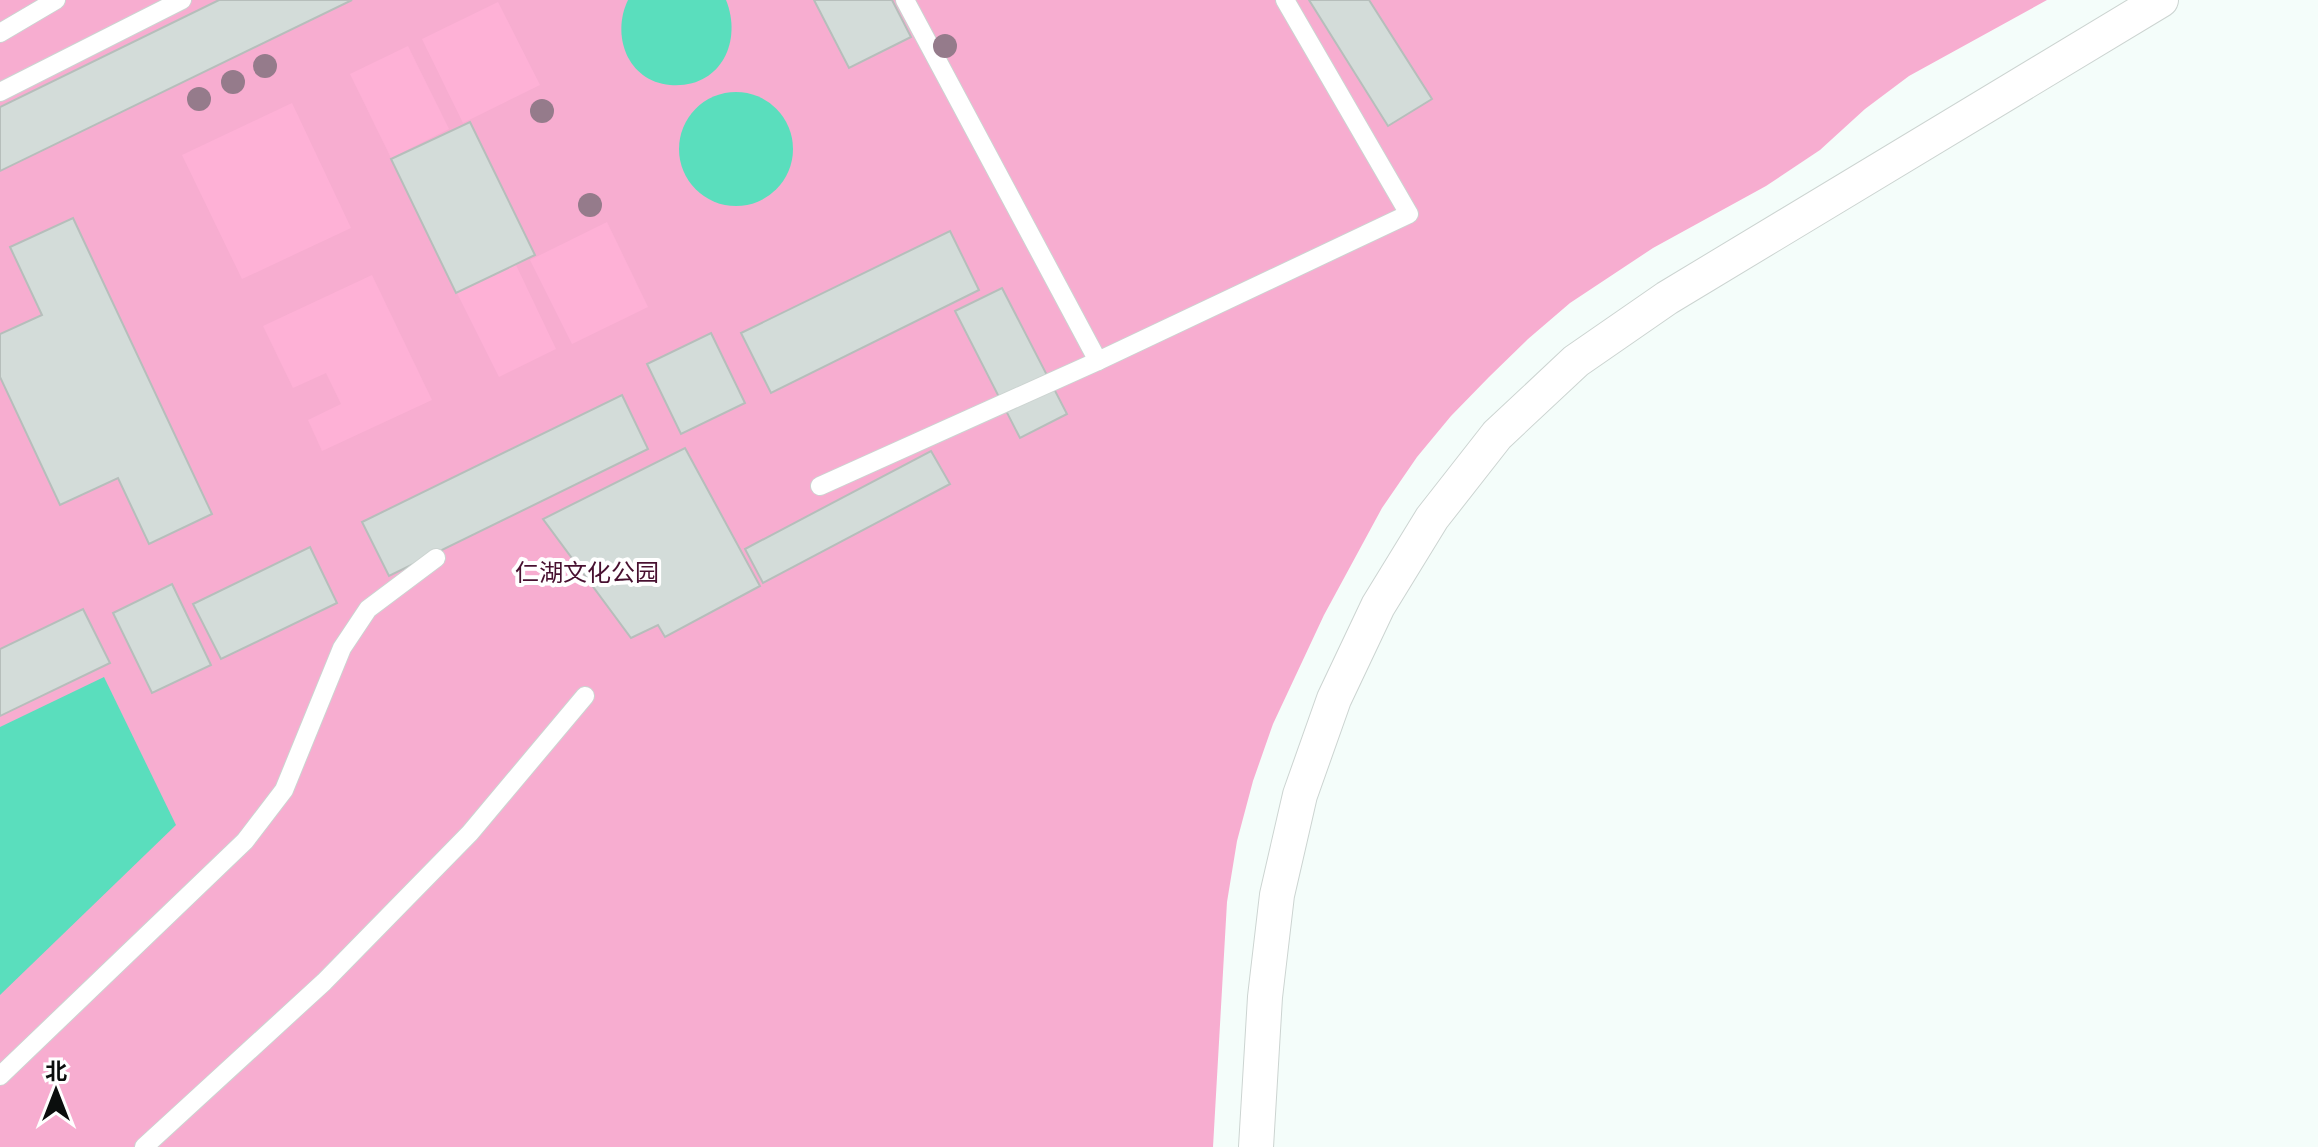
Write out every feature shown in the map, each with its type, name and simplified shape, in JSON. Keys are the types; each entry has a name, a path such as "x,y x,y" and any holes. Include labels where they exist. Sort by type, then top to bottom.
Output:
{"street":[{"path":"1256,1147 1265,997 1277,895 1300,795 1334,699 1378,606 1432,518 1478,459 1497,435 1576,361 1667,298 2161,0"}],"lane":[{"path":"0,33 56,0"},
{"path":"0,92 182,0"},
{"path":"905,0 1098,361"},
{"path":"820,486 1098,361 1409,214 1285,0"},
{"path":"0,1076 245,841 284,790 342,648 368,609 436,558"},
{"path":"144,1147 324,982 470,833 585,696"}],"green space":[{"name":"仁湖文化公园","path":"0,0 2047,0 1909,76 1865,109 1820,150 1766,186 1653,248 1570,303 1489,377 1417,457 1382,508 1324,615 1273,724 1253,781 1237,841 1227,902 1213,1147 0,1147"}],"shaded area":[{"path":"628,0 726,0 731,16 731,32 723,60 702,79 687,84 655,82 643,75 633,66 622,41 621,27"},
{"path":"498,2 540,85 463,123 422,39"},
{"path":"408,46 449,129 391,158 350,74"},
{"path":"736,92 758,97 776,109 788,127 793,149 788,171 776,189 758,201 736,206 714,201 696,189 684,171 679,149 684,127 696,109 714,97"},
{"path":"292,103 351,228 242,279 182,155"},
{"path":"607,222 648,307 572,344 530,260"},
{"path":"516,265 556,349 499,377 457,293"},
{"path":"372,275 432,400 322,451 308,420 341,404 326,373 293,388 263,326"},
{"path":"104,677 176,825 0,995 0,727"}],"building":[{"path":"219,0 352,0 0,171 0,107"},
{"path":"814,0 892,0 911,37 849,68"},
{"path":"1309,0 1369,0 1432,99 1388,126"},
{"path":"470,122 535,255 456,293 391,159"},
{"path":"73,218 212,514 149,544 118,478 60,505 0,377 0,334 42,315 10,247"},
{"path":"950,231 979,290 771,393 741,333"},
{"path":"1002,288 1067,414 1020,438 955,311"},
{"path":"711,333 745,403 681,434 647,364"},
{"path":"622,395 648,449 389,576 362,522"},
{"path":"685,448 760,586 665,637 658,625 631,638 543,519"},
{"path":"931,451 950,484 763,583 745,549"},
{"path":"310,547 337,603 221,659 193,604"},
{"path":"172,584 211,665 152,693 113,613"},
{"path":"83,609 110,663 0,716 0,649"}]}
